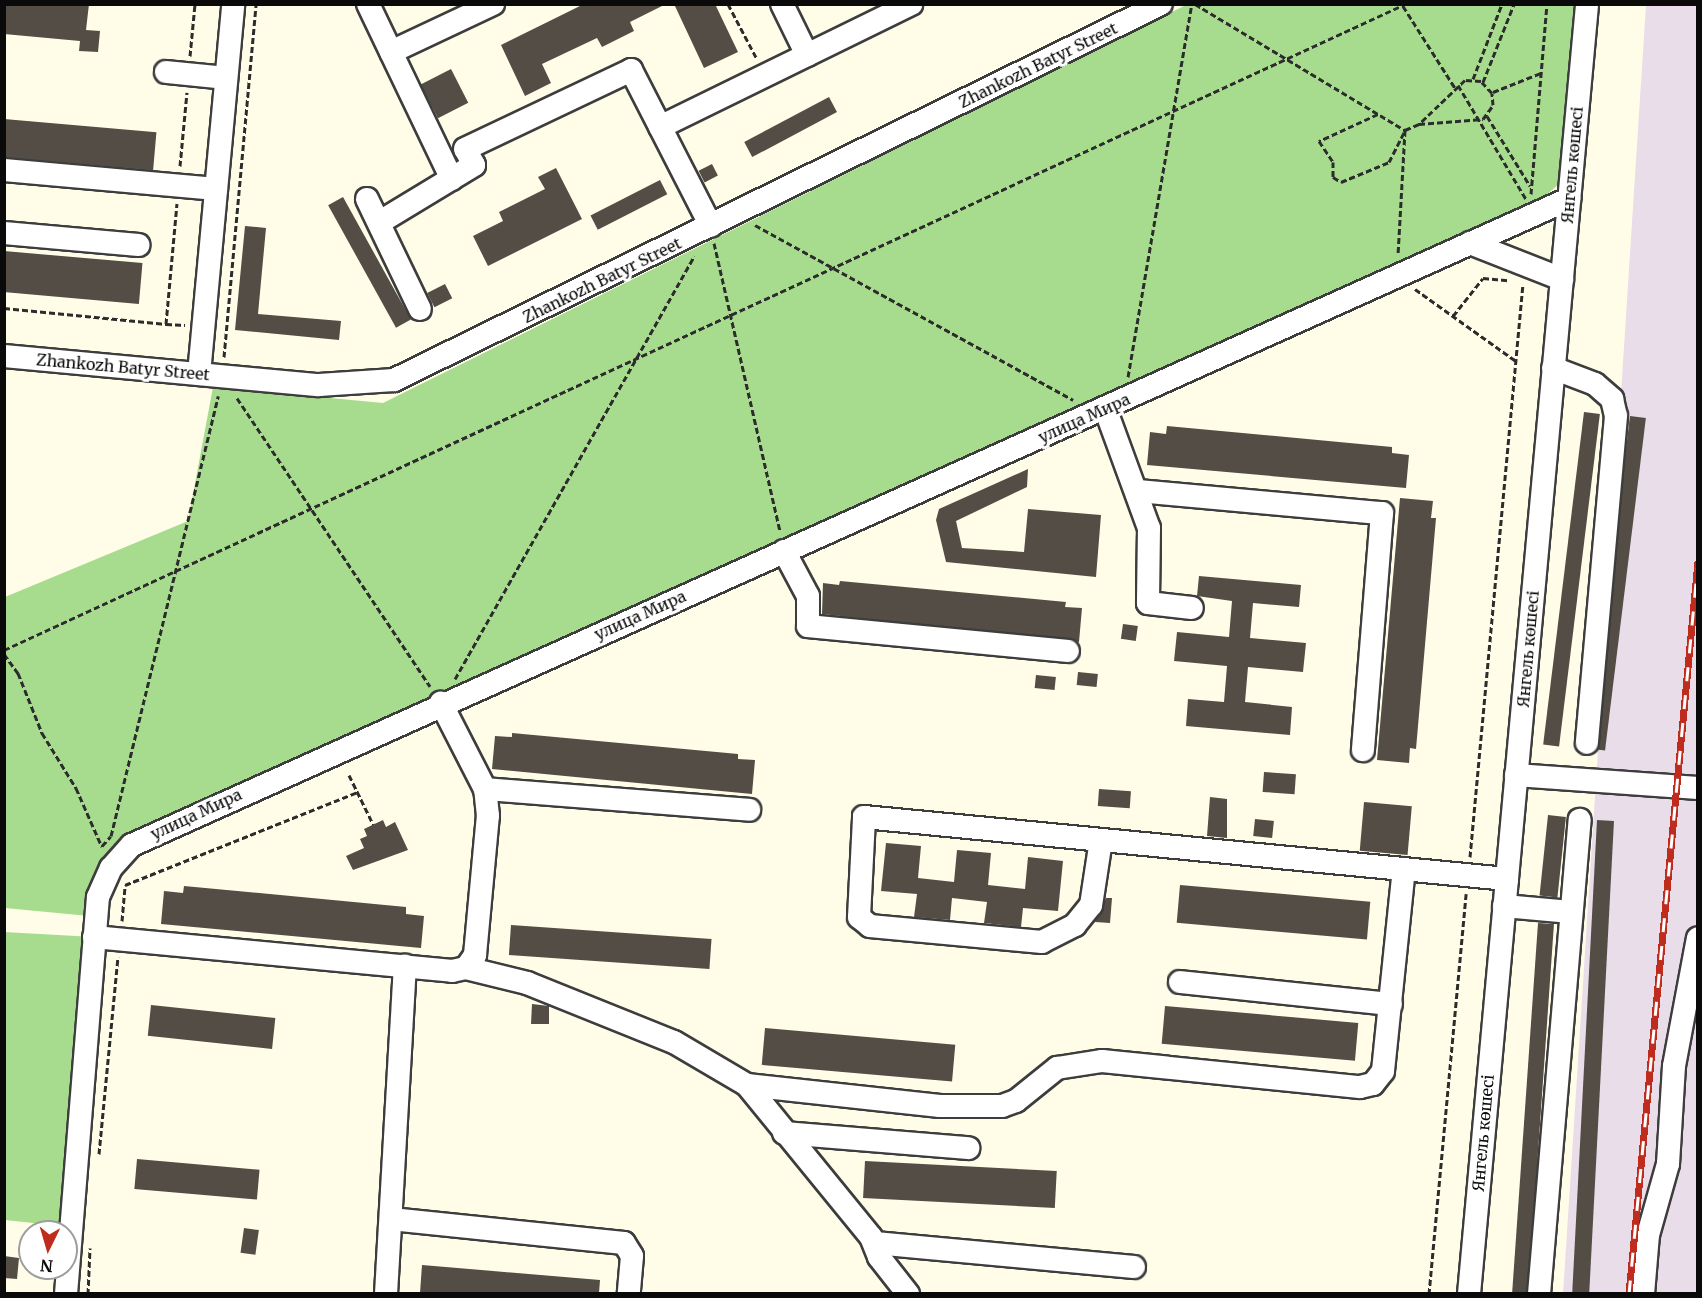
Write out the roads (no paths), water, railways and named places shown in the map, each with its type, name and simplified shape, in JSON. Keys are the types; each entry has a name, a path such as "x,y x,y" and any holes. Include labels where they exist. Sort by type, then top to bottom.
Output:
{"street":[{"path":"199,374 232,4"},
{"path":"368,4 452,179"},
{"path":"391,52 493,4"},
{"path":"782,4 807,55"},
{"path":"660,127 911,4"},
{"name":"Zhankozh Batyr Street","path":"4,356 341,386 394,380 714,239 1138,9 1161,4"},
{"name":"Янгель көшесі","path":"1469,1293 1587,4"},
{"path":"380,222 474,165 465,149 631,70 714,239"},
{"path":"166,72 226,78"},
{"path":"4,170 216,189"},
{"path":"367,199 420,309"},
{"name":"улица Мира","path":"66,1293 98,897 111,868 150,835 1569,199"},
{"path":"4,233 138,245"},
{"path":"1470,243 1524,273 1562,279"},
{"path":"1553,368 1595,384 1612,399 1616,416 1587,743"},
{"path":"1108,407 1138,491 1151,540 1148,603 1192,608"},
{"path":"1138,491 1382,513 1363,750"},
{"path":"784,551 808,596 808,626 1068,651"},
{"path":"441,703 485,789 488,816 475,955 466,968"},
{"path":"1516,775 1698,788"},
{"path":"485,789 749,810"},
{"path":"1101,840 1091,905 1075,925 1042,942 870,926 859,917 864,817 1507,879"},
{"path":"1539,1293 1580,820"},
{"path":"747,1085 940,1106 1002,1106 1025,1095 1056,1068 1102,1061 1360,1088 1373,1084 1383,1071 1404,869"},
{"path":"1504,906 1571,912"},
{"path":"94,937 405,966 466,968 527,982 674,1042 747,1085 874,1243 879,1257 908,1293"},
{"path":"1642,1293 1648,1235 1668,1164 1674,1066 1698,938"},
{"path":"387,1293 405,966"},
{"path":"1180,982 1391,1004"},
{"path":"784,1133 968,1149"},
{"path":"391,1219 624,1243 632,1256 629,1293"},
{"path":"874,1243 1134,1267"}],"railway":[{"path":"1629,1294 1698,561"}]}
